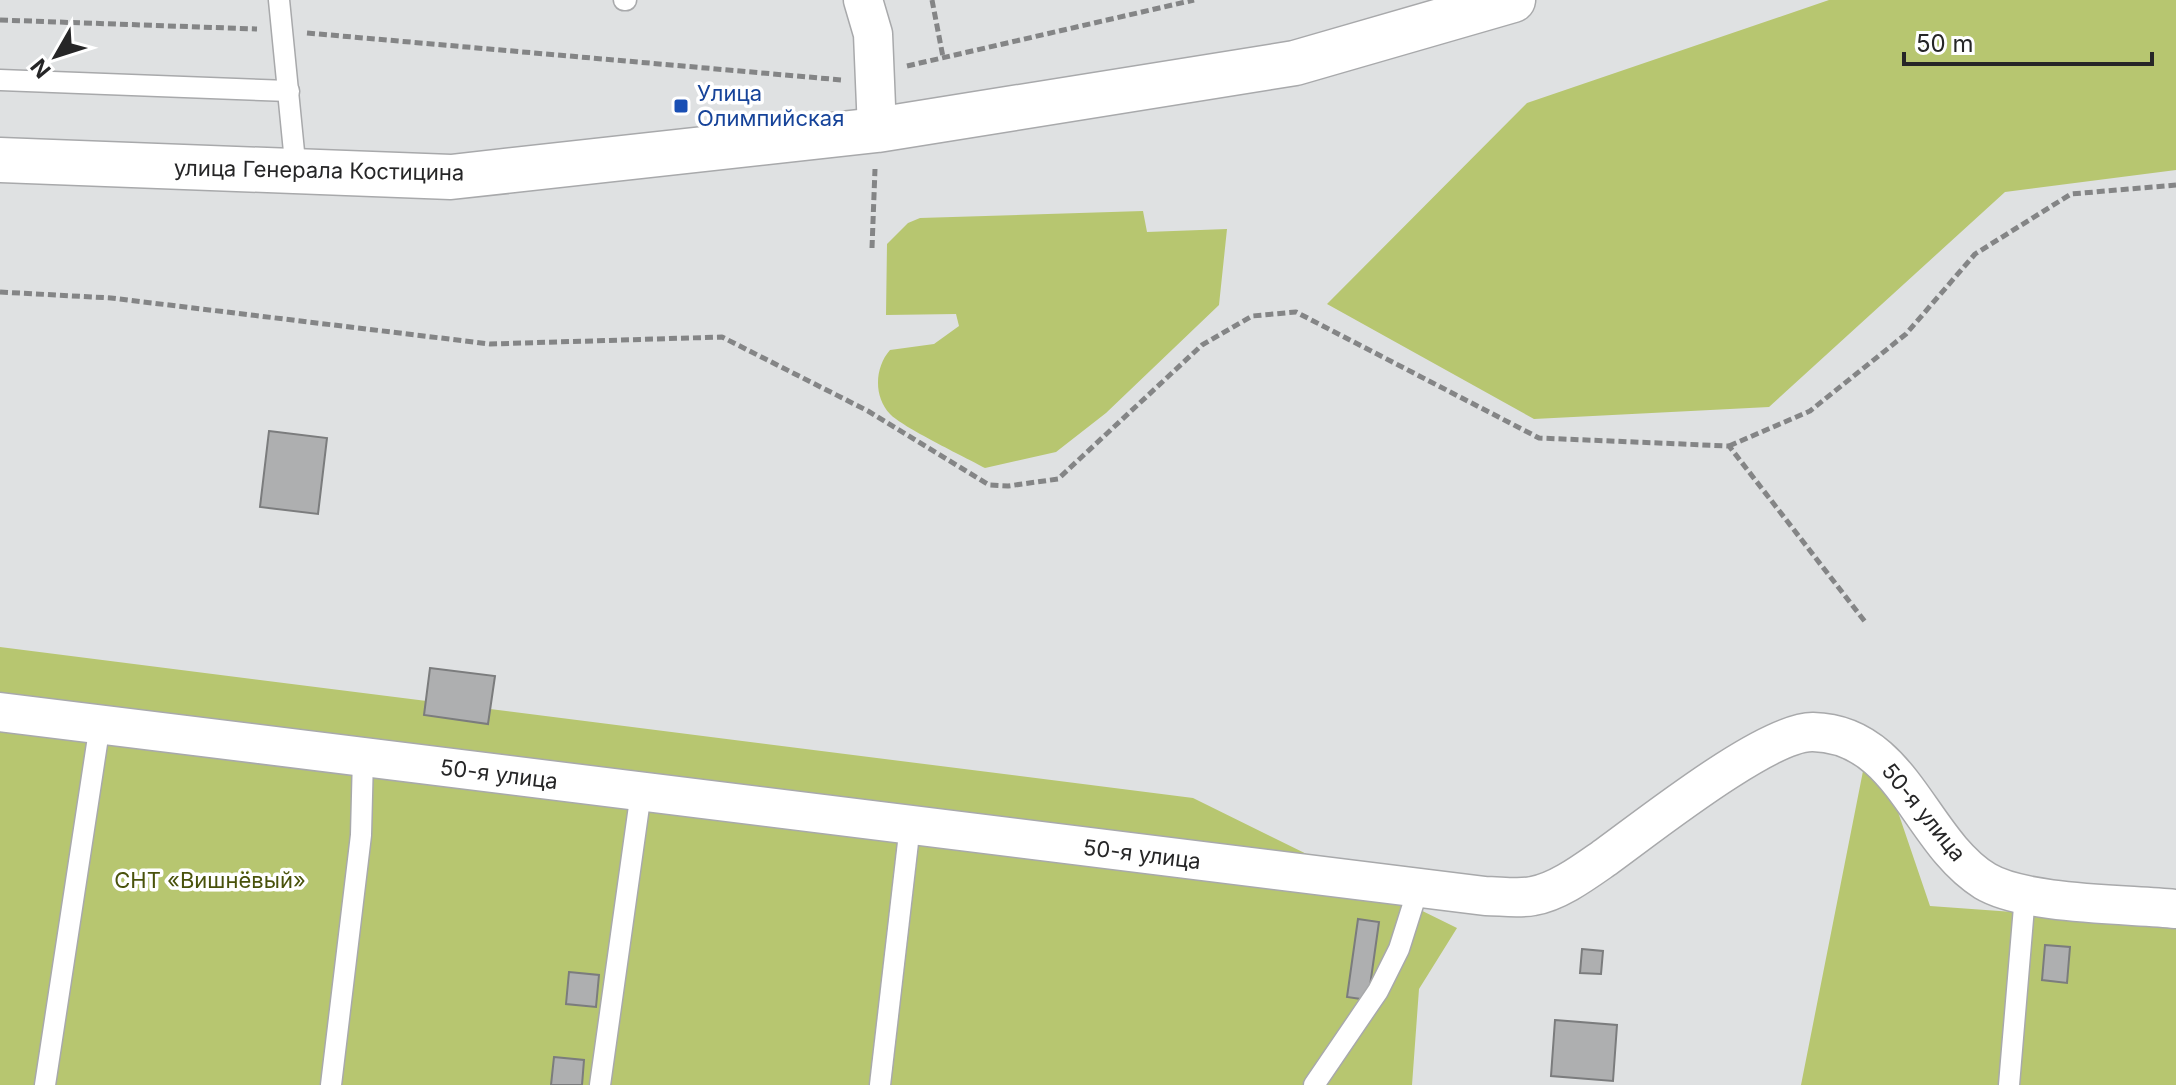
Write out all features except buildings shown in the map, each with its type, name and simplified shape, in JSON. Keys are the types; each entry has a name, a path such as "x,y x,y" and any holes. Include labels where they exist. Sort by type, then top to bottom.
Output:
{"street":[{"path":"863,0 873,34 877,130"},
{"name":"улица Генерала Костицина","path":"0,160 451,177 877,130 1295,63 1513,0"},
{"name":"50-я улица","path":"0,712 1418,889 1534,896 1579,876 1760,748 1809,732 1836,734 1877,754 1953,855 1986,882 2025,895 2176,909"}],"lane":[{"path":"279,0 296,172"},
{"path":"0,80 289,91"},
{"path":"45,1085 100,724"},
{"path":"331,1085 361,835 363,757"},
{"path":"600,1085 641,792"},
{"path":"880,1085 910,825"},
{"path":"1314,1085 1378,991 1399,949 1418,889"},
{"path":"2009,1085 2025,895"}],"path":[{"path":"932,0 943,57"},
{"path":"0,20 283,31 838,81 1194,0"},
{"path":"872,248 877,130"},
{"path":"0,292 111,298 490,344 722,337 868,411 989,485 1008,486 1058,479 1202,345 1252,316 1296,312 1539,438 1729,446 1810,411 1906,334 1975,254 2071,194 2176,185"},
{"path":"1729,446 1866,623"}],"green space":[{"path":"1829,0 2176,0 2176,170 2005,192 1769,407 1534,419 1327,304 1527,103"},
{"path":"1143,211 1147,232 1227,229 1219,305 1106,413 1056,452 985,468 920,434 890,414 881,399 878,382 881,365 890,350 934,344 959,326 956,314 886,315 887,244 908,223 920,218"},
{"name":"СНТ «Вишнёвый»","path":"0,647 1193,798 1457,928 1419,989 1412,1085 0,1085"},
{"path":"1864,766 1898,812 1930,906 2176,924 2176,1085 1801,1085"}],"place":[{"name":"Улица Олимпийская","path":"681,106"}]}
